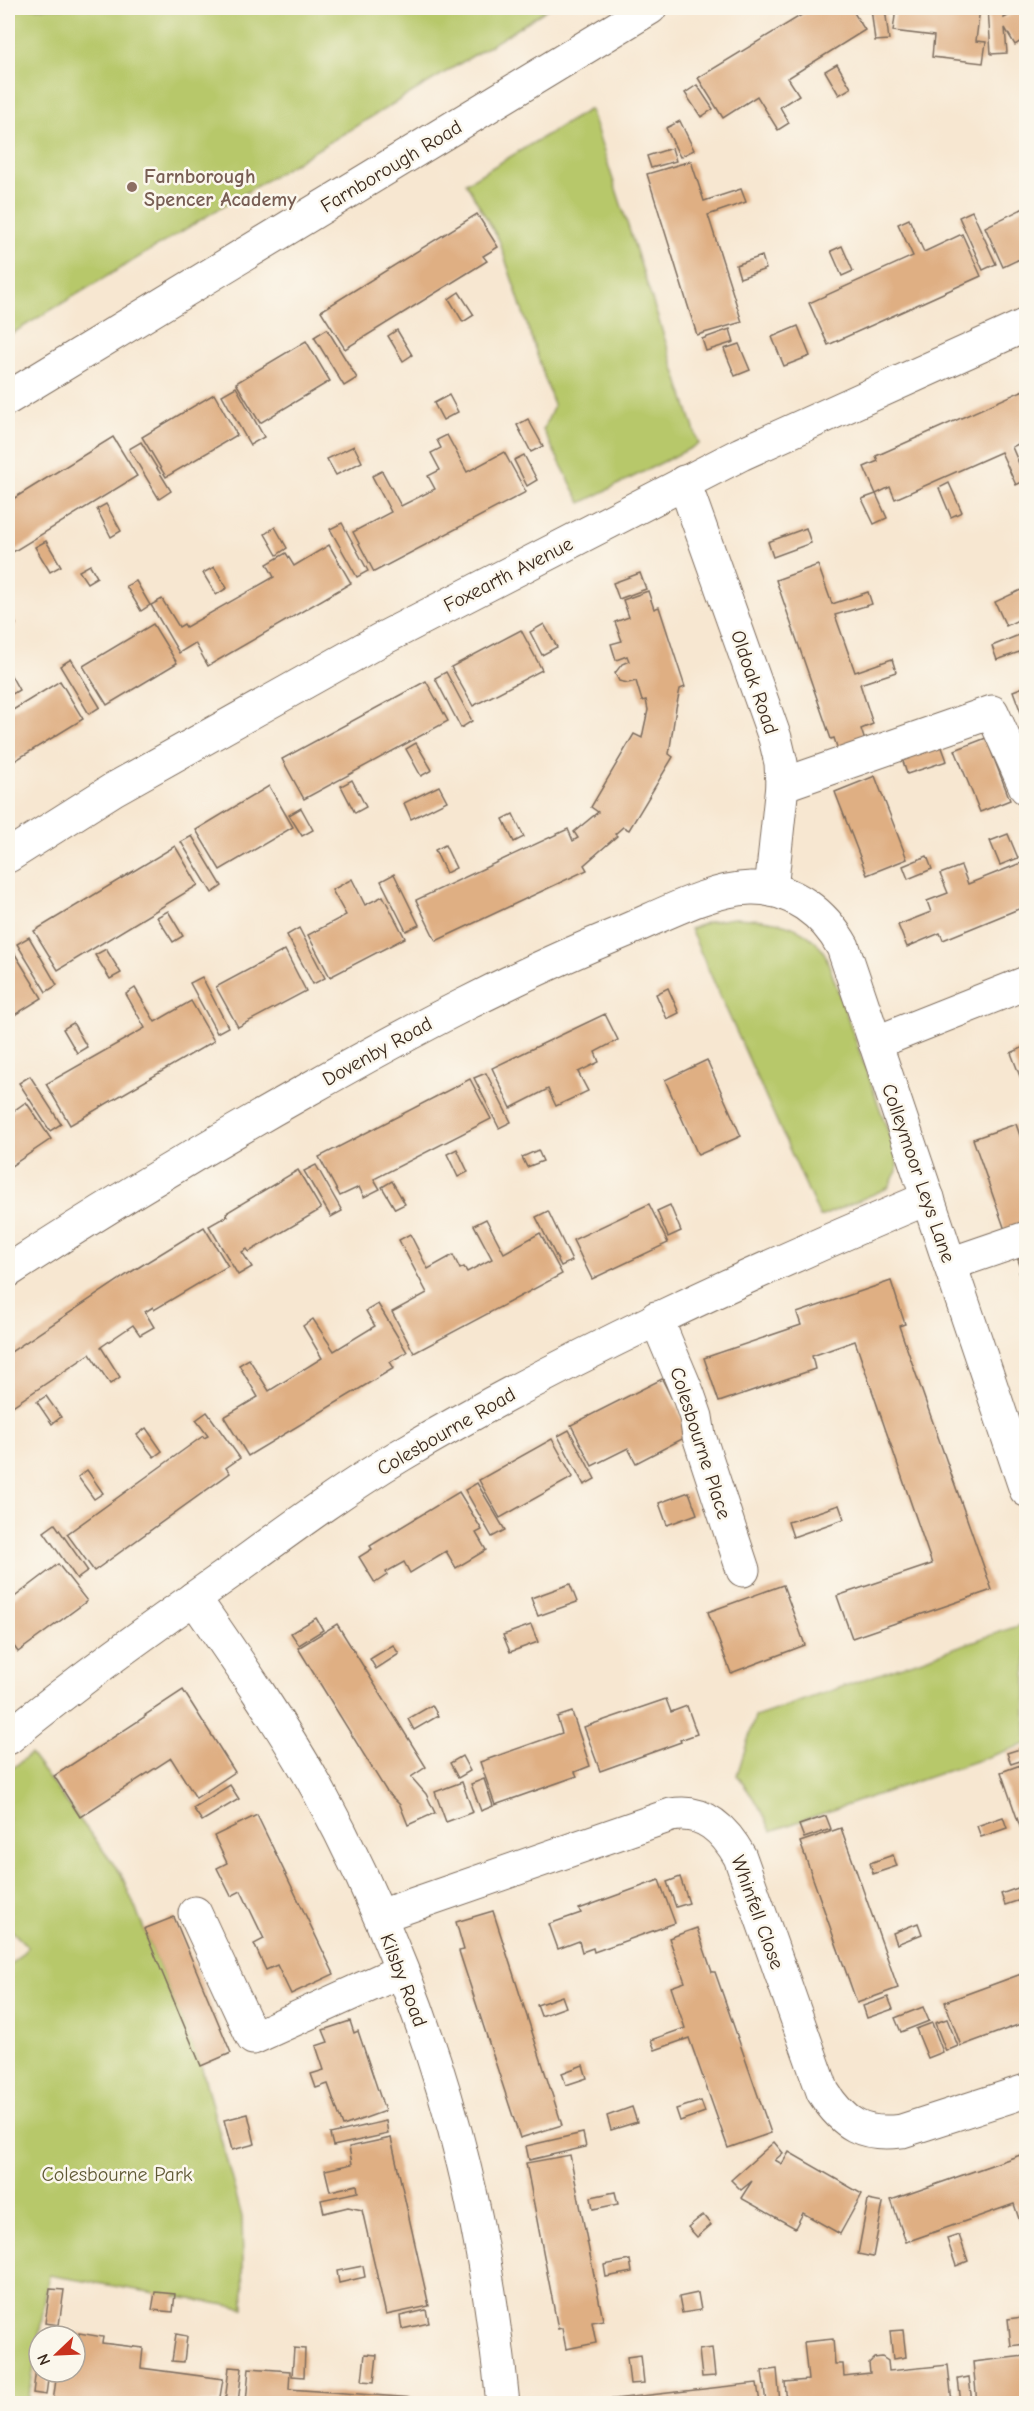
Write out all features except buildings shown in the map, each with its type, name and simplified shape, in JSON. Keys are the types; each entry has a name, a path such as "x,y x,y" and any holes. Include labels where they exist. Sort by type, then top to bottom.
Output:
{"street":[{"name":"Farnborough Road","path":"8,398 650,8"},
{"name":"Foxearth Avenue","path":"8,856 114,789 380,640 741,454 1026,325"},
{"name":"Oldoak Road","path":"684,482 775,738 781,763 782,785 771,890"},
{"path":"782,785 992,712 1026,788"},
{"name":"Dovenby Road","path":"8,1271 215,1142 438,1017 550,963 705,898 733,890 753,888 771,890"},
{"name":"Colleymoor Leys Lane","path":"771,890 800,900 811,908 834,931 843,947 1026,1490"},
{"path":"875,1043 1026,983"},
{"name":"Colesbourne Road","path":"8,1738 84,1677 322,1507 399,1456 656,1318 809,1248 928,1198"},
{"path":"950,1264 1026,1238"},
{"name":"Colesbourne Place","path":"656,1318 696,1417 699,1436 743,1570"},
{"name":"Kilsby Road","path":"194,1598 280,1725 317,1790 380,1916 433,2060 463,2162 484,2261 503,2403"},
{"name":"Whinfell Close","path":"380,1916 671,1815 683,1813 698,1815 720,1830 732,1842 740,1857 823,2092 836,2111 850,2123 866,2131 902,2132 1026,2091"},
{"path":"195,1913 253,2038 401,1971"}],"green space":[{"name":"Farnborough Spencer Academy","path":"8,8 549,8 8,336"},
{"path":"590,109 699,444 581,503 543,430 554,406 499,240 466,183"},
{"path":"734,918 785,924 807,935 825,954 897,1157 897,1171 888,1188 820,1217 690,929 708,922"},
{"path":"1026,1623 1026,1744 771,1831 761,1809 737,1775 755,1717"},
{"name":"Colesbourne Park","path":"30,1754 121,1874 201,2065 242,2217 244,2308 49,2275 41,2324 27,2324 27,2384 31,2384 28,2403 8,2404 8,1968 28,1947 8,1927 8,1772"}],"place":[{"name":"Farnborough Spencer Academy","path":"132,187"}]}
